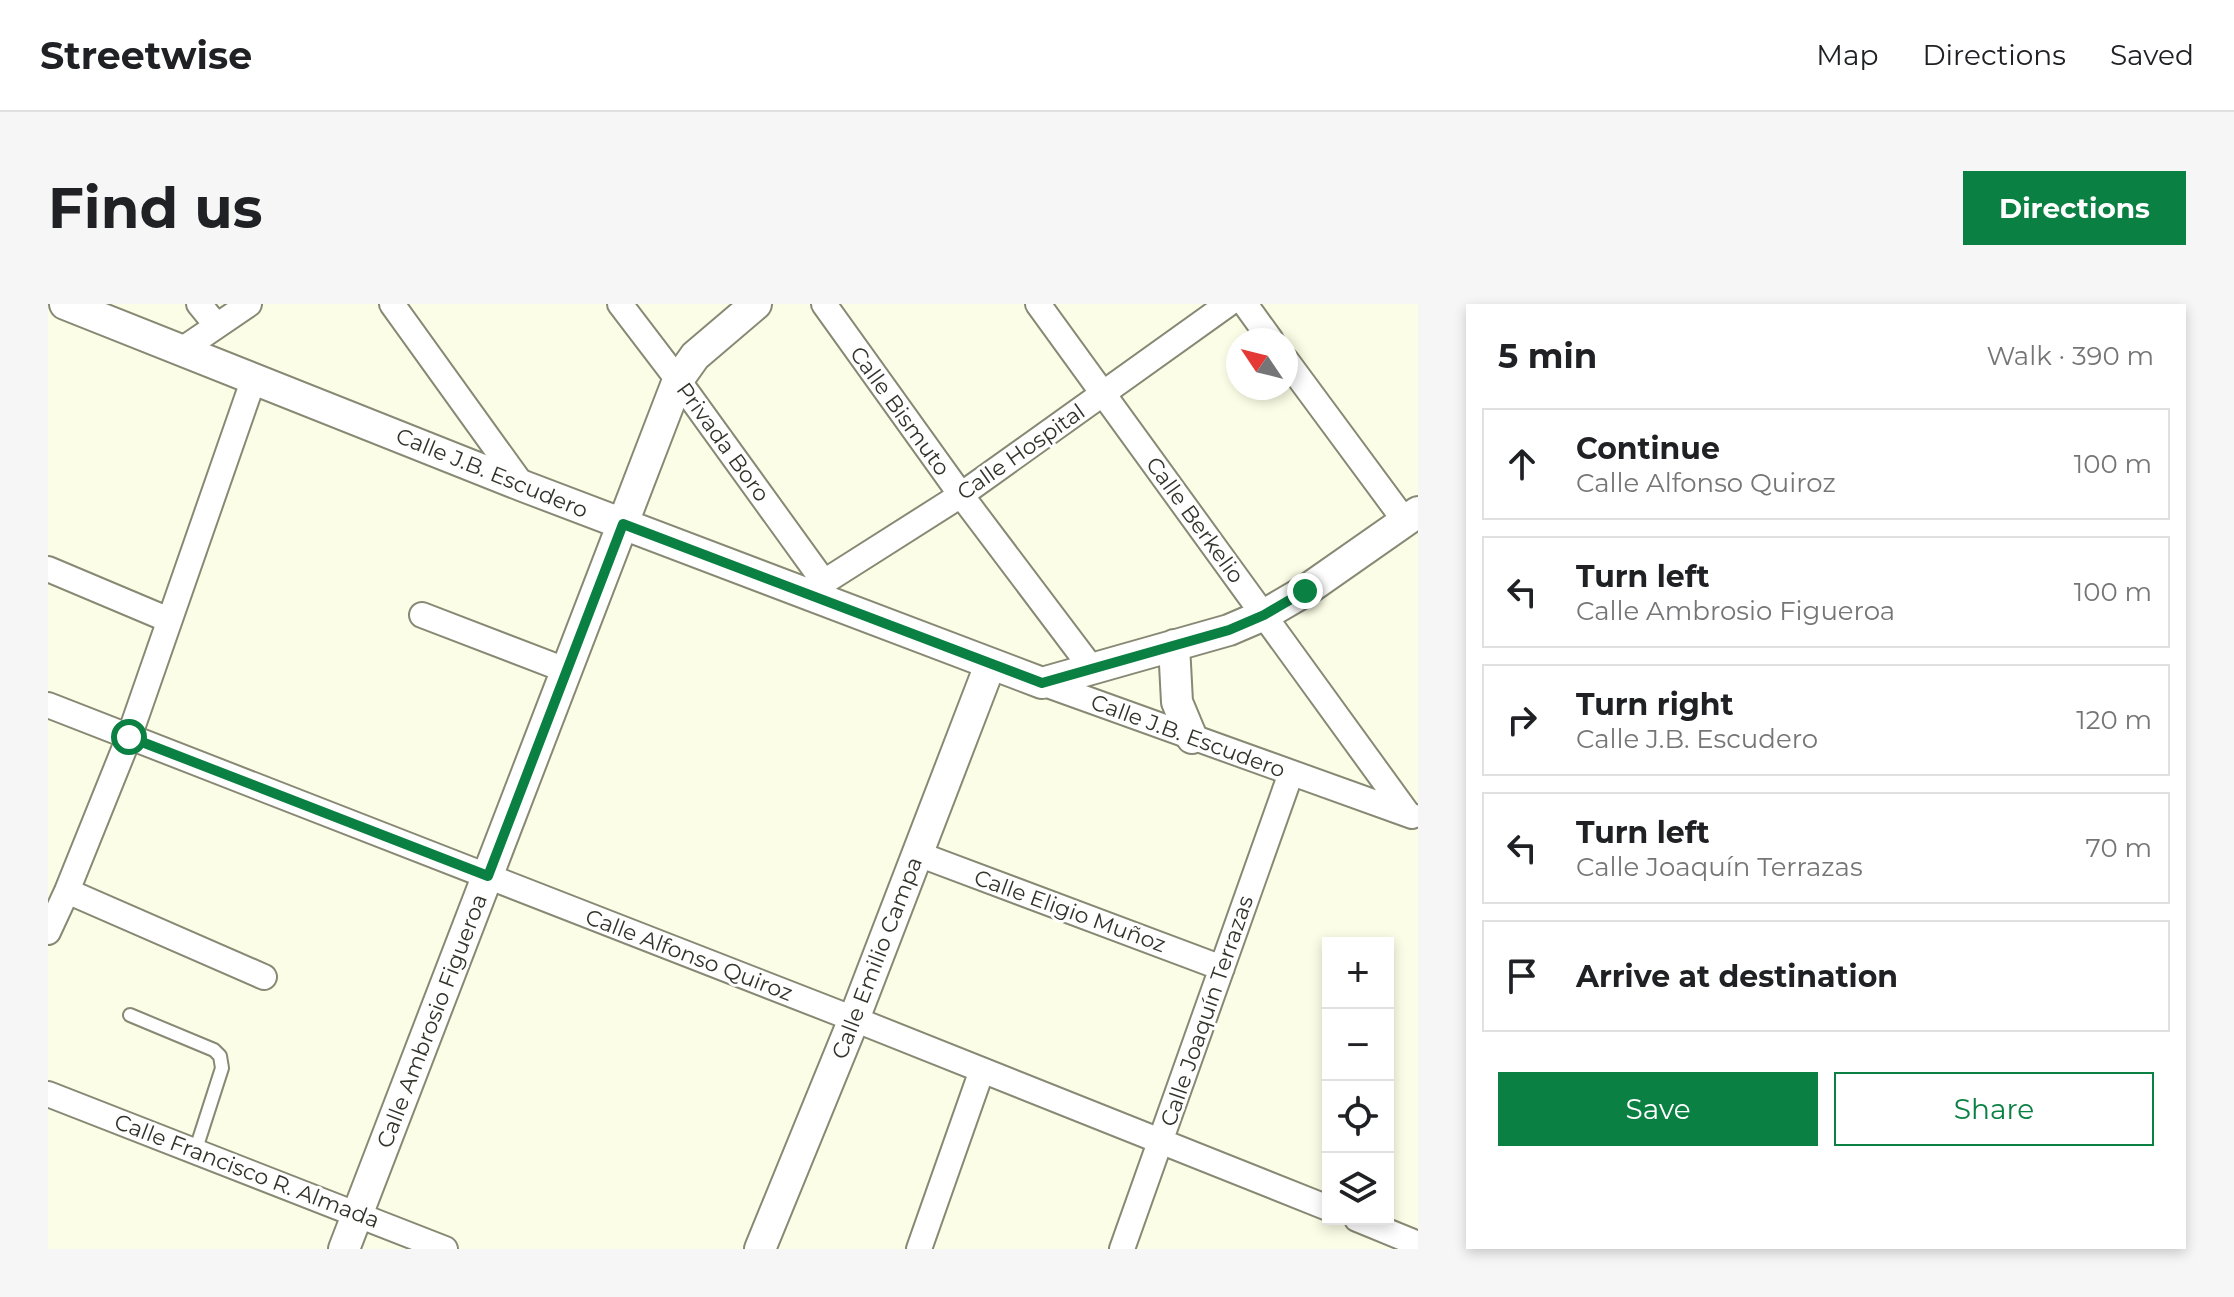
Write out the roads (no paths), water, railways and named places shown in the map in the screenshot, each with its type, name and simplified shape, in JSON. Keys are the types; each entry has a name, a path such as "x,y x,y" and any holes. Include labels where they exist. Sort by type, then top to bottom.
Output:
{"street":[{"name":"Calle J.B. Escudero","path":"65,304 523,486 623,524 820,591 990,665 1413,816"},
{"path":"199,304 217,326"},
{"path":"183,349 249,304"},
{"path":"392,304 523,486"},
{"name":"Privada Boro","path":"620,304 678,380 820,591"},
{"name":"Calle Ambrosio Figueroa","path":"344,1249 678,380 695,356 756,304"},
{"name":"Calle Bismuto","path":"824,304 961,495 1093,670"},
{"name":"Calle Berkelio","path":"1038,304 1413,816"},
{"name":"Calle Hospital","path":"820,591 961,495 1228,304"},
{"path":"1245,304 1262,328"},
{"path":"1042,683 1229,630 1264,615 1305,591 1412,516 1298,375"},
{"path":"48,932 129,737 254,378"},
{"path":"48,569 169,620"},
{"path":"422,615 568,671"},
{"path":"1174,645 1177,702 1192,738"},
{"name":"Calle Emilio Campa","path":"760,1249 854,1019 990,665"},
{"name":"Calle Alfonso Quiroz","path":"48,705 854,1019 1322,1206"},
{"name":"Calle Joaquín Terrazas","path":"1122,1249 1291,773"},
{"name":"Calle Eligio Muñoz","path":"918,854 1222,968"},
{"path":"67,891 264,977"},
{"path":"919,1249 982,1070"},
{"name":"Calle Francisco R. Almada","path":"48,1094 445,1249"},
{"path":"1372,1225 1418,1244"}],"lane":[{"path":"130,1015 214,1050 220,1056 222,1068 195,1152"}]}
